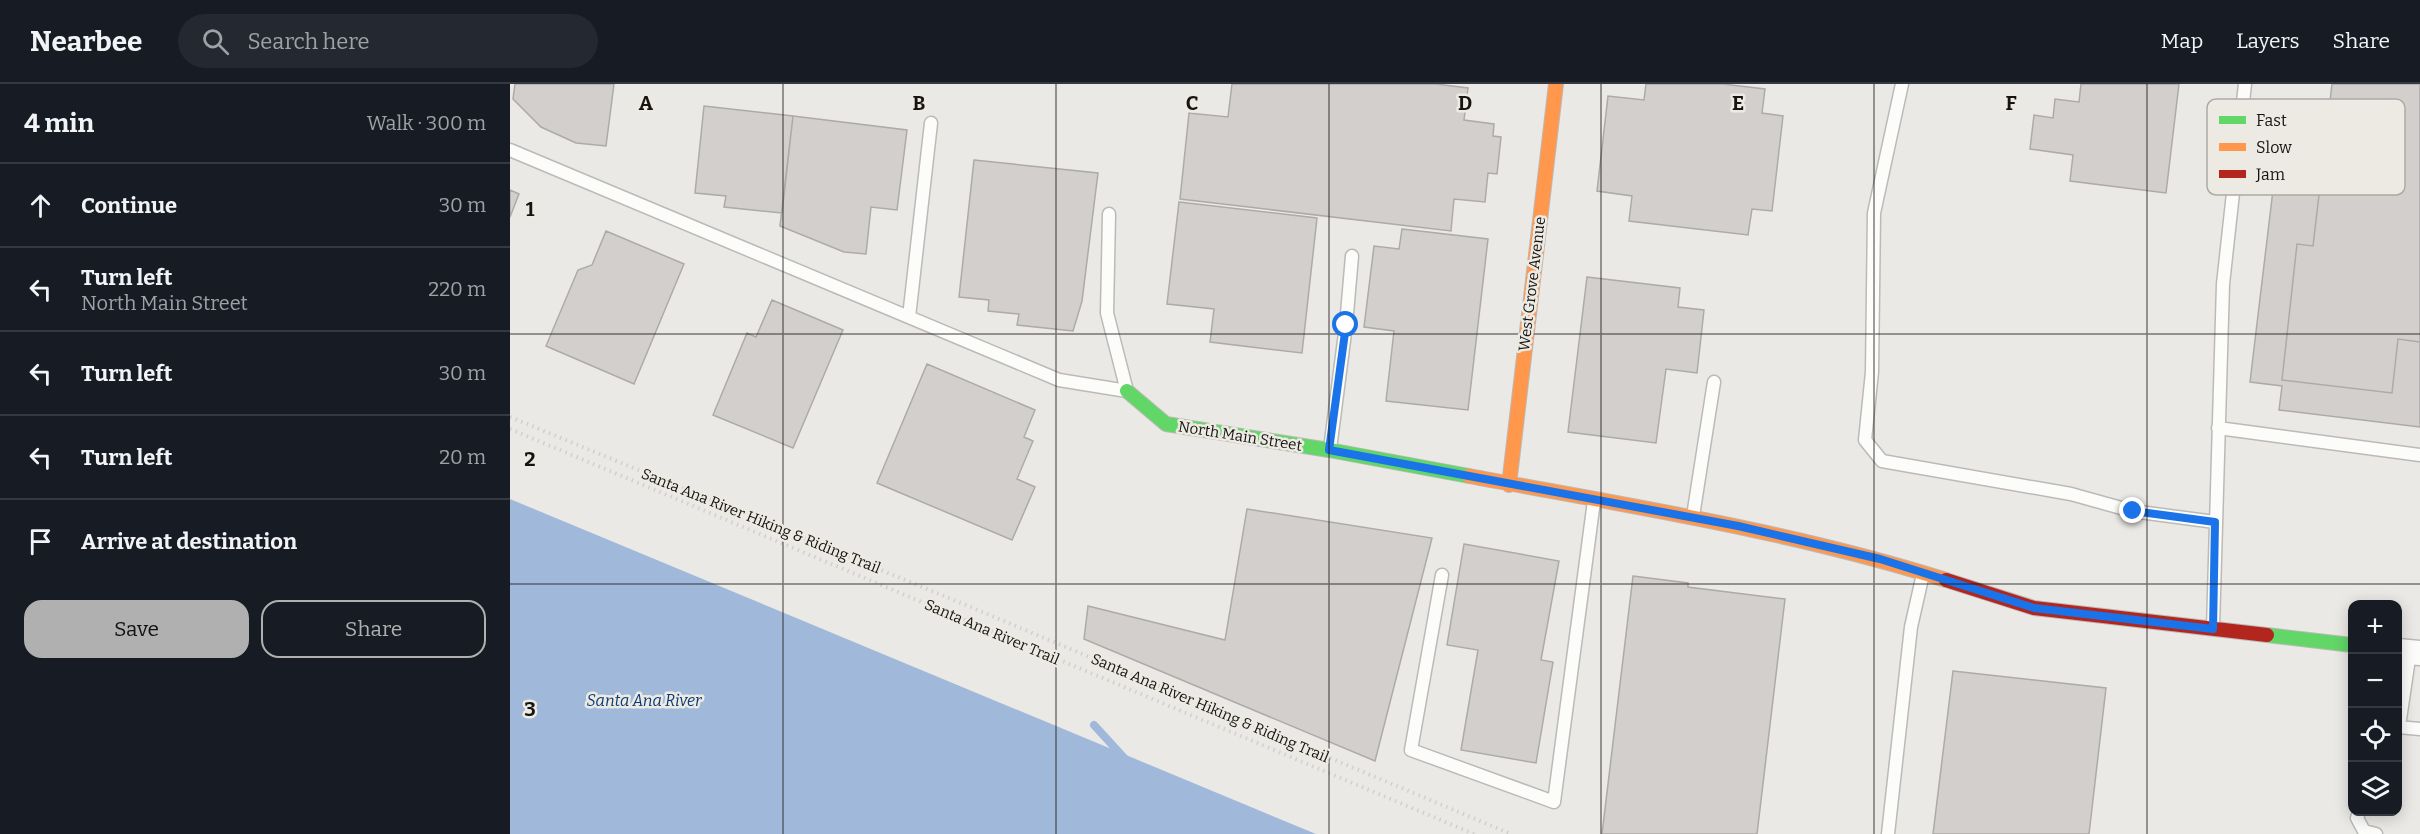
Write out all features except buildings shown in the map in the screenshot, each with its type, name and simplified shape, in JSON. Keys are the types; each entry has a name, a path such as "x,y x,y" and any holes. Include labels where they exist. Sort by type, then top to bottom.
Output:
{"street":[{"name":"West Grove Avenue","path":"1509,484 1556,84"},
{"name":"North Main Street","path":"1127,391 1166,424 1329,450 1693,517 1880,559 2034,608 2348,645"}],"lane":[{"path":"1902,84 1874,213 1872,372 1865,440 1882,461 2071,494 2133,511 2215,522"},
{"path":"2243,99 2245,84"},
{"path":"909,317 931,123"},
{"path":"510,150 1059,380 1127,391 1107,313 1109,214"},
{"path":"2213,629 2223,284 2233,195"},
{"path":"1329,450 1346,325 1352,255"},
{"path":"1693,517 1714,382"},
{"path":"2218,428 2420,455"},
{"path":"1442,575 1411,750 1554,802 1594,500"},
{"path":"1888,834 1911,627 1923,573"},
{"path":"2401,708 2409,652"},
{"path":"2402,727 2420,729"},
{"path":"2358,816 2364,831 2376,834"}],"path":[{"name":"Santa Ana River Hiking & Riding Trail","path":"510,417 1511,834"},
{"name":"Santa Ana River Trail","path":"510,429 1474,834"}],"water":[{"name":"Santa Ana River","path":"510,499 1316,834 510,834"}],"waterway":[{"path":"1094,725 1126,760"}],"traffic: fast":[{"path":"1127,391 1166,424 1329,450 1469,476"},
{"path":"2267,635 2348,645"}],"traffic: slow":[{"path":"1509,485 1556,84"},
{"path":"1469,476 1769,533 1829,547 1946,580"}],"traffic: jam":[{"path":"1946,580 2034,608 2267,635"}],"route":[{"path":"1346,325 1329,450 1738,526 1880,559 2034,608 2213,629 2215,522 2133,511"}]}
